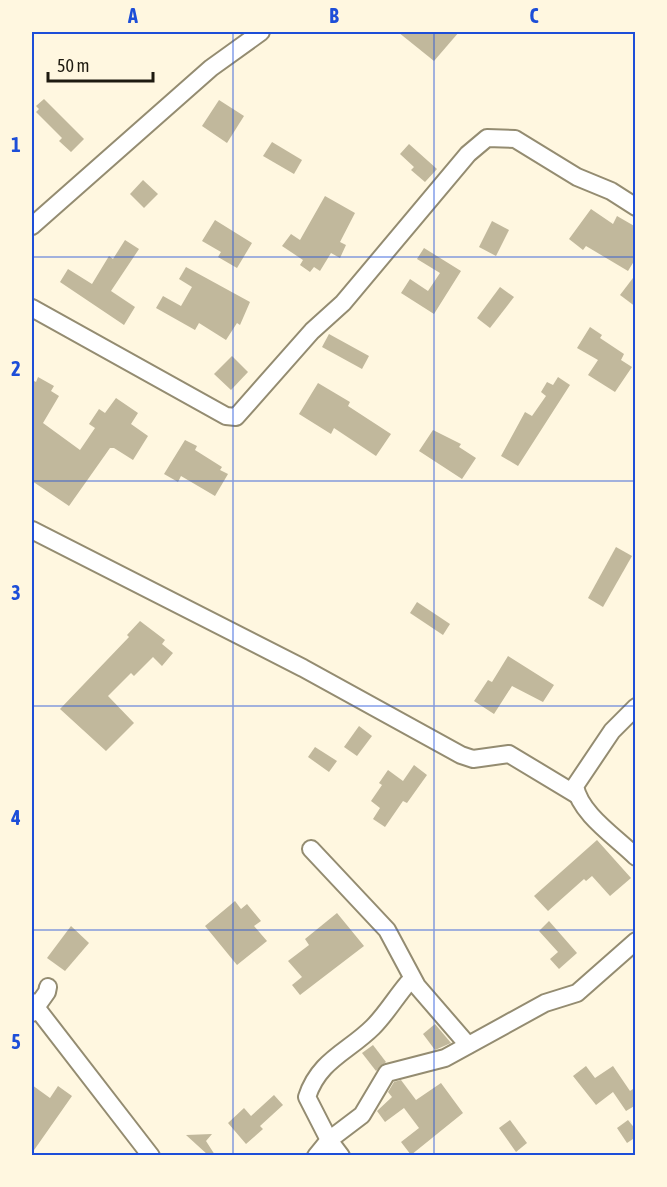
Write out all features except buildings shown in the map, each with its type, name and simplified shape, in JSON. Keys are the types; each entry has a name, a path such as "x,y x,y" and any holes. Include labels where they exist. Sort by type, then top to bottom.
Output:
{"street":[{"path":"32,226 211,68 261,32"},
{"path":"32,308 226,416 236,417 312,331 343,303 468,153 487,138 515,139 577,177 611,192 636,207"},
{"path":"32,530 303,668 461,755 473,759 509,754 577,795 590,812 636,856"},
{"path":"577,795 575,786 592,758 636,707"},
{"path":"311,849 387,930 417,986 468,1045"},
{"path":"316,1155 329,1140 362,1114 387,1073 445,1058 545,1004 577,993 636,941"},
{"path":"341,1155 329,1140 307,1097 311,1083 335,1055 372,1028 408,983"},
{"path":"48,987 47,992 33,1007 151,1155"}]}
